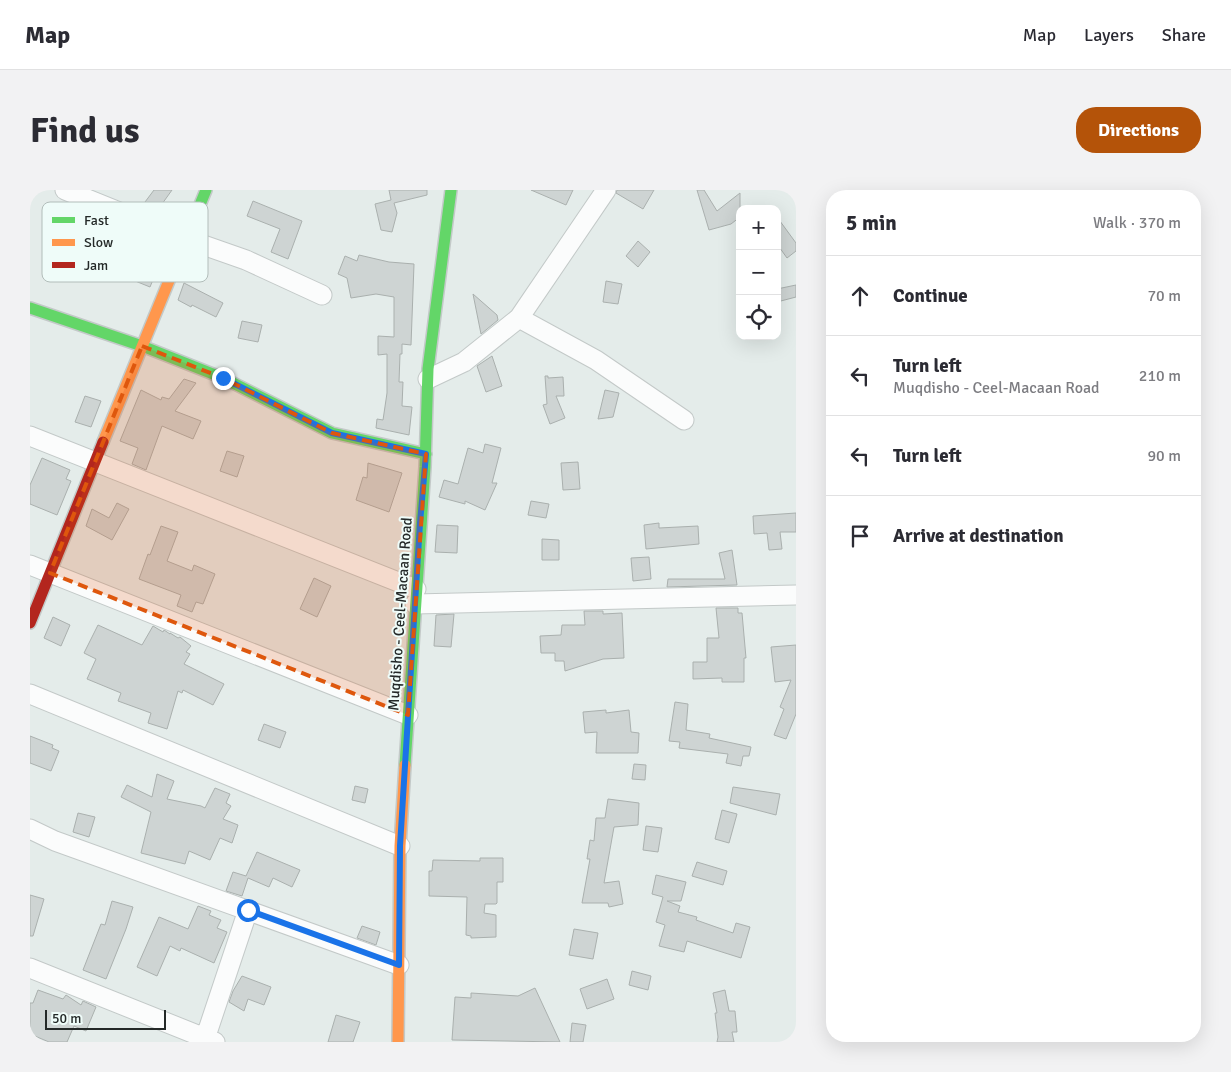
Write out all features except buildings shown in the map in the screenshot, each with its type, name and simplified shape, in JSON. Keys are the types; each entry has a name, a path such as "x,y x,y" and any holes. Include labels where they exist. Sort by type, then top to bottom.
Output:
{"street":[{"path":"65,190 95,202"},
{"path":"201,202 206,190"},
{"name":"Muqdisho - Ceel-Macaan Road","path":"398,1042 400,846 426,454 428,379 451,190"},
{"path":"428,379 464,362 519,318 606,190"},
{"path":"208,247 246,260 322,295"},
{"path":"30,622 168,282"},
{"path":"30,308 142,346 223,378 332,433 426,454"},
{"path":"519,318 596,360 684,420"},
{"path":"30,436 416,596 796,595"},
{"path":"30,565 408,715"},
{"path":"30,694 400,846"},
{"path":"30,830 55,841 399,965"},
{"path":"30,968 208,1041 248,910"}],"highlighted area":[{"path":"142,346 223,378 332,433 426,454 408,715 50,573"}],"traffic: fast":[{"path":"201,202 206,190"},
{"path":"405,765 425,467 428,369 451,190"},
{"path":"30,308 142,346 223,378 332,433 426,454"}],"traffic: slow":[{"path":"103,442 168,282"},
{"path":"398,1042 400,846 405,765"}],"traffic: jam":[{"path":"30,623 103,442"}],"route":[{"path":"223,378 332,433 426,454 400,846 399,965 248,910"}]}
